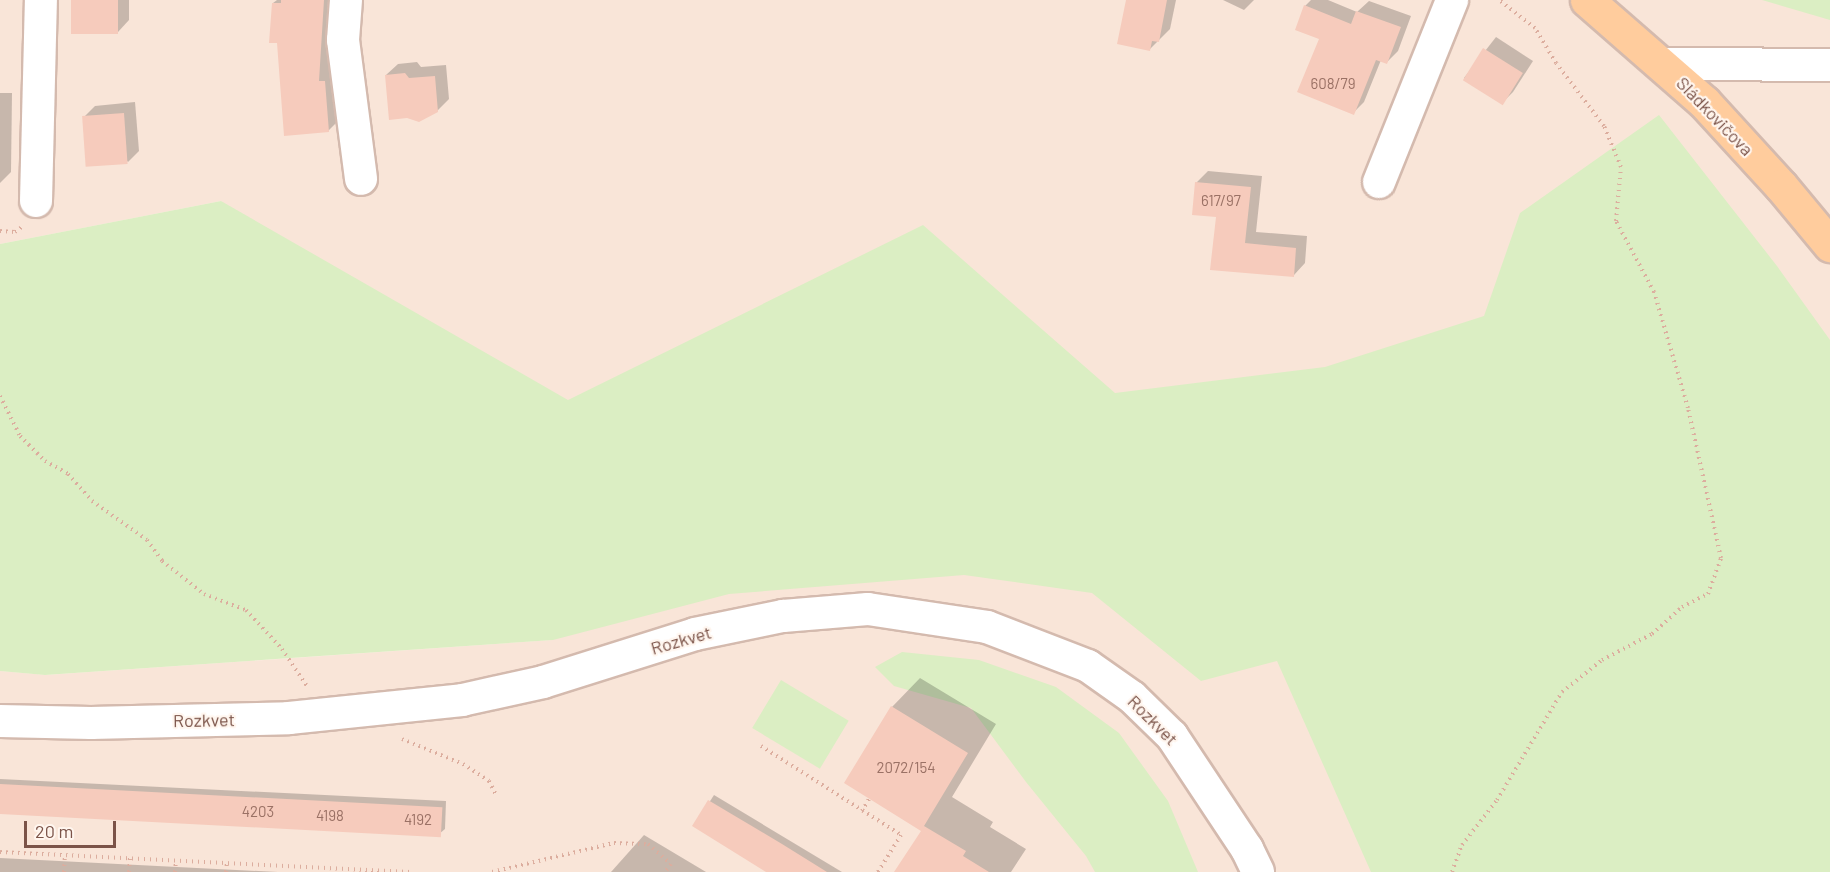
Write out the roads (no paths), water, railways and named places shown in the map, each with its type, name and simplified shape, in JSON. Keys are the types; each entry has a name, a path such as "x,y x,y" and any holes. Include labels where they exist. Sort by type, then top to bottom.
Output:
{"main road":[{"name":"Sládkovičova","path":"1587,0 1664,64 1732,131 1830,244"}],"street":[{"path":"36,201 40,0"},
{"path":"346,0 343,40 361,179"},
{"path":"1379,182 1452,0"},
{"path":"1664,64 1830,65"},
{"name":"Rozkvet","path":"0,721 126,722 289,718 462,700 543,682 695,634 783,616 868,609 987,627 1088,666 1132,697 1172,736 1247,849 1258,872"}]}
